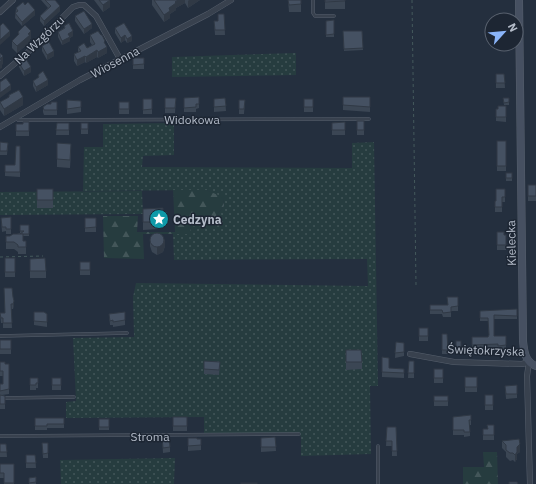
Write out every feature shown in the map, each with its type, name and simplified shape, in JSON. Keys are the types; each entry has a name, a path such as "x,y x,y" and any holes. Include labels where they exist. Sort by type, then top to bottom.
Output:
{"street":[{"path":"0,12 14,0"},
{"name":"Wiosenna","path":"0,127 80,80 208,14 231,0"},
{"name":"Kielecka","path":"519,0 523,341 524,351 529,362 527,376 530,484"},
{"name":"Na Wzgórzu","path":"0,76 27,53 73,8 79,5 84,5 96,16 120,59"},
{"name":"Świętokrzyska","path":"410,354 454,362 522,364 529,362 536,366"}],"lane":[{"path":"313,0 313,13 315,16 334,16"},
{"name":"Widokowa","path":"15,118 18,120 369,119"},
{"path":"0,336 127,333"},
{"path":"0,398 74,397"},
{"name":"Stroma","path":"0,436 299,434"},
{"path":"378,446 378,484"}],"path":[{"path":"412,0 416,285"},
{"path":"0,257 43,256"}],"green space":[{"path":"296,53 296,75 172,77 172,57"},
{"path":"174,123 174,155 143,156 142,167 352,168 352,143 374,142 378,386 370,386 371,454 301,456 301,437 299,434 204,435 204,417 66,418 66,402 76,401 73,338 134,337 133,297 136,283 368,286 367,259 174,260 173,234 189,234 191,226 215,217 224,206 223,198 206,190 83,191 84,147 103,147 103,124"},
{"path":"173,190 206,190 223,197 224,206 215,217 215,229 191,226 190,234 143,234 144,259 104,258 103,216 138,216 137,232 175,232"},
{"path":"142,191 143,214 0,215 0,192"},
{"path":"483,452 497,452 498,484 463,484 463,467 484,467"},
{"path":"175,458 174,484 61,484 60,460"}],"building":[{"path":"45,0 55,0 60,6 44,21 40,16 51,6"},
{"path":"99,0 110,0 103,5"},
{"path":"154,0 178,0 169,8 170,11 164,15"},
{"path":"288,0 301,0 301,4 289,5"},
{"path":"325,0 345,0 345,1 325,2"},
{"path":"23,2 25,5 28,2 35,10 22,22 15,13 18,11 16,8"},
{"path":"84,11 92,24 84,29 75,16"},
{"path":"218,14 224,14 225,30 215,30 214,21 218,21"},
{"path":"334,20 334,34 326,35 326,21"},
{"path":"3,23 10,31 0,40 0,26"},
{"path":"69,23 73,31 68,34 70,37 62,41 58,32 65,28 64,26"},
{"path":"124,23 132,36 127,39 125,35 121,38 115,28"},
{"path":"25,25 31,31 28,34 30,35 17,46 12,41"},
{"path":"98,31 102,35 107,47 98,52 97,50 86,57 85,56 77,60 74,54 81,51 78,47 84,43 87,48 95,44 90,35"},
{"path":"343,31 362,31 363,48 344,49"},
{"path":"49,42 54,51 47,55 42,46"},
{"path":"133,58 144,58 144,64 133,65"},
{"path":"26,59 31,67 24,71 19,63"},
{"path":"43,71 48,80 36,87 33,81 39,77 38,75"},
{"path":"496,74 504,74 505,83 496,83"},
{"path":"6,78 11,85 0,93 0,82"},
{"path":"19,90 23,97 4,109 0,102"},
{"path":"199,97 199,104 196,104 196,107 184,108 184,98"},
{"path":"343,97 370,97 370,107 343,105"},
{"path":"165,98 176,98 175,108 165,108"},
{"path":"225,98 226,106 214,107 214,99"},
{"path":"503,98 509,98 509,102 504,103"},
{"path":"143,99 152,99 152,109 143,110"},
{"path":"304,99 313,99 313,107 304,107"},
{"path":"67,100 81,101 81,107 67,109"},
{"path":"239,100 245,100 244,109 239,109"},
{"path":"51,102 57,102 57,110 44,110 43,107 47,104 51,104"},
{"path":"119,102 129,102 129,109 119,109"},
{"path":"498,106 506,106 506,117 496,117 496,109 498,109"},
{"path":"357,121 364,121 364,130 357,130"},
{"path":"23,122 29,122 29,131 16,131 16,124 23,124"},
{"path":"345,122 345,130 332,130 332,123"},
{"path":"57,123 69,123 69,130 56,130"},
{"path":"81,123 88,123 88,129 81,129"},
{"path":"497,141 506,141 506,166 497,166"},
{"path":"0,142 8,143 7,151 0,151"},
{"path":"57,143 71,144 70,160 57,159"},
{"path":"16,146 20,146 20,172 5,172 5,165 15,165"},
{"path":"506,173 512,173 512,178 506,178"},
{"path":"528,185 536,185 536,196 528,196"},
{"path":"37,189 53,189 53,200 37,200"},
{"path":"496,189 505,189 505,197 502,197 502,207 495,207"},
{"path":"163,208 163,218 158,218 158,222 143,222 143,209"},
{"path":"11,217 11,229 2,227 1,218"},
{"path":"85,218 96,218 96,227 85,228"},
{"path":"20,225 29,225 29,234 20,234 24,231 20,231"},
{"path":"497,232 504,232 504,235 506,235 506,245 497,245"},
{"path":"154,233 160,233 164,237 164,243 160,247 154,247 150,243 150,237"},
{"path":"23,234 23,241 26,241 26,247 18,247 18,245 14,242 6,242 6,236"},
{"path":"5,258 15,258 15,272 5,272"},
{"path":"45,258 46,271 30,271 30,259"},
{"path":"80,262 90,262 90,270 80,270"},
{"path":"4,288 12,288 14,301 13,304 11,304 12,323 3,323 3,318 1,318 0,313 5,313"},
{"path":"447,297 458,297 458,306 451,307 451,312 443,313 442,310 430,310 430,305 448,305"},
{"path":"517,309 517,316 494,315 494,336 506,336 506,345 472,345 472,337 488,337 489,335 488,318 480,318 480,311"},
{"path":"34,312 44,312 47,314 47,322 34,321"},
{"path":"125,312 125,320 110,321 109,314"},
{"path":"419,328 428,328 428,336 419,336"},
{"path":"442,334 447,334 448,350 442,350"},
{"path":"0,340 11,340 11,349 0,349"},
{"path":"456,341 461,341 461,349 456,349"},
{"path":"396,342 404,343 404,352 395,353"},
{"path":"346,350 361,350 362,362 346,362"},
{"path":"382,357 389,358 389,368 404,369 404,373 382,372"},
{"path":"204,361 220,362 219,370 204,369"},
{"path":"409,361 414,361 414,373 408,373"},
{"path":"0,362 9,364 9,389 0,391 0,384 3,384 3,371 0,371"},
{"path":"434,369 443,369 443,378 434,378"},
{"path":"465,377 477,377 477,387 465,387"},
{"path":"30,378 38,378 38,383 36,383 36,385 30,385"},
{"path":"52,378 61,378 61,385 52,385"},
{"path":"517,385 517,394 506,394 505,386"},
{"path":"0,395 5,396 5,404 0,404"},
{"path":"485,395 493,395 493,405 485,405"},
{"path":"434,396 448,396 448,401 434,401"},
{"path":"471,415 471,420 469,420 470,432 464,432 464,430 453,430 453,417"},
{"path":"173,417 187,417 187,426 173,426"},
{"path":"35,418 64,418 64,424 35,426"},
{"path":"99,419 109,419 109,427 99,427"},
{"path":"487,425 494,425 494,435 483,435 483,429 488,429"},
{"path":"387,427 396,427 397,451 392,451 392,441 386,441"},
{"path":"169,436 170,447 163,448 162,437"},
{"path":"275,437 276,447 261,447 261,438"},
{"path":"188,438 201,439 201,445 188,446"},
{"path":"519,439 520,444 517,447 517,452 515,455 506,450 506,445 502,441"},
{"path":"42,443 48,443 48,453 43,454"},
{"path":"0,444 6,444 7,452 0,452"},
{"path":"26,455 35,455 36,463 26,463"},
{"path":"0,464 14,464 14,483 4,483 4,473 0,473"},
{"path":"36,477 36,482 29,483 29,478"},
{"path":"509,482 517,482 518,484 509,484"},
{"path":"257,483 257,484 241,484"}],"place":[{"name":"Cedzyna","path":"159,219"}]}
